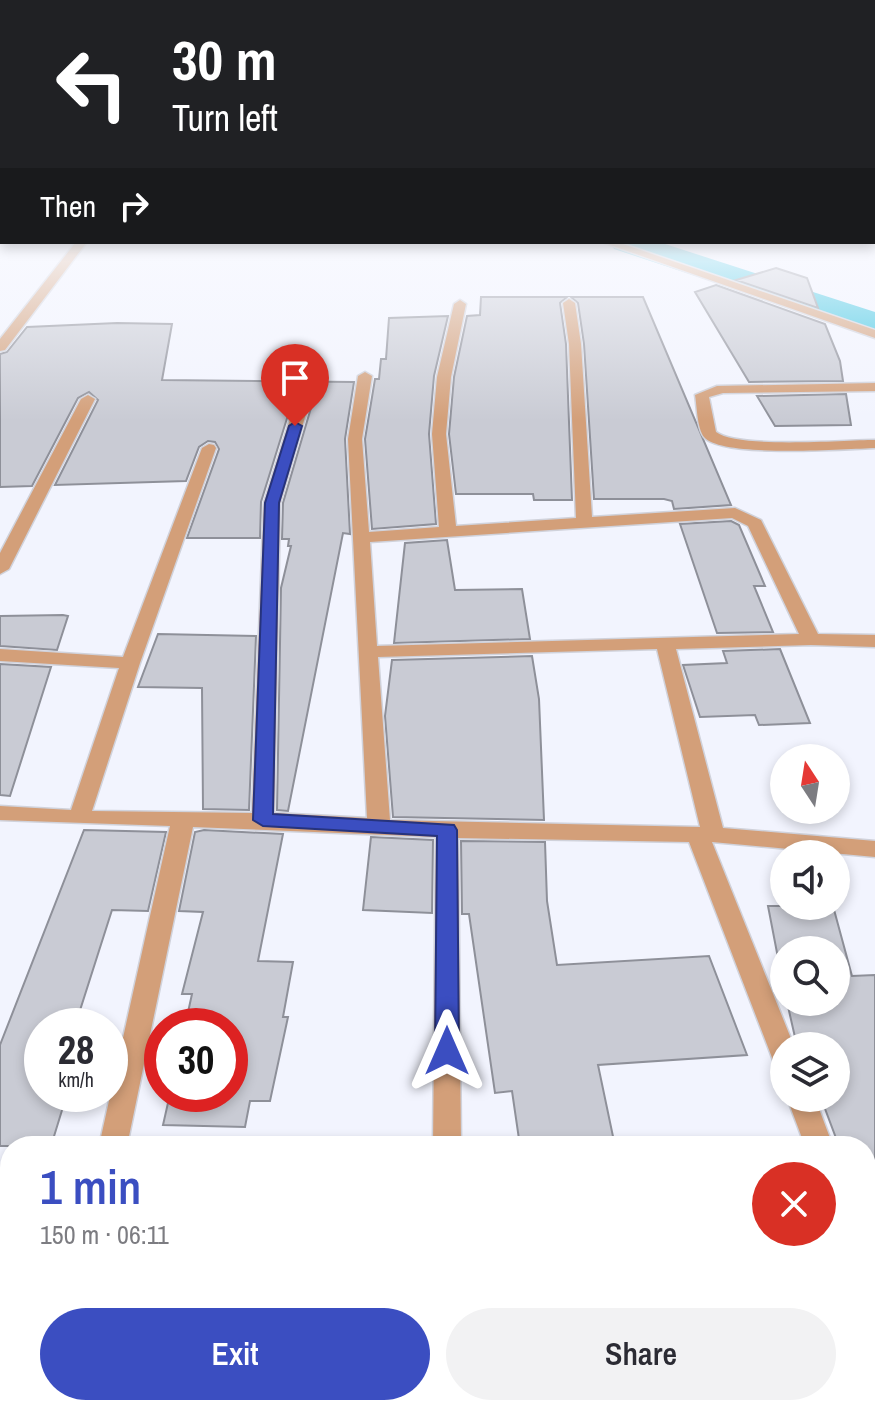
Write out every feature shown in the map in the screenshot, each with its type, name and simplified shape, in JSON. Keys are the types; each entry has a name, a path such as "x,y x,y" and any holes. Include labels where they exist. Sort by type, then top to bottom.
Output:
{"street":[{"path":"0,347 46,288"},
{"path":"741,288 875,334"},
{"path":"569,303 575,344 584,523"},
{"path":"448,532 439,434 444,377 460,304"},
{"path":"365,376 355,439 371,652 379,827"},
{"path":"875,387 722,389 702,395 709,434 730,445 875,444"},
{"path":"0,569 88,399"},
{"path":"263,820 272,503 303,400"},
{"path":"79,818 130,663 209,448"},
{"path":"363,537 722,514 745,516 755,523 811,639"},
{"path":"371,652 666,646 811,639 875,641"},
{"path":"666,646 706,836 776,1032"},
{"path":"0,655 130,663"},
{"path":"0,813 79,818 263,820 447,830 706,836 875,849"},
{"path":"115,1136 183,820"},
{"path":"447,830 447,1136"},
{"path":"806,1112 815,1136"}],"building":[{"path":"725,288 825,324 840,361 843,381 749,382 695,292"},
{"path":"760,288 811,288 818,308"},
{"path":"481,297 567,297 560,303 566,344 572,500 534,500 533,494 456,494 449,434 454,377 467,316 480,315"},
{"path":"571,297 643,297 731,505 674,509 672,501 664,499 594,499 584,344 578,303"},
{"path":"448,316 434,376 429,434 436,524 372,529 365,439 375,379 379,379 381,359 386,359 389,318"},
{"path":"172,324 162,380 354,382 345,439 350,534 343,533 288,811 277,810 281,588 291,546 288,546 289,539 282,539 283,503 313,401 310,395 293,399 261,502 260,538 187,538 219,449 215,442 208,441 199,447 186,481 55,485 98,400 89,392 78,398 32,486 0,487 0,354 7,352 27,327"},
{"path":"846,394 851,425 775,426 757,396"},
{"path":"731,521 739,525 765,586 754,586 773,632 717,633 680,524"},
{"path":"447,540 455,590 522,589 530,639 394,643 405,543"},
{"path":"0,616 68,616 57,650 0,646"},
{"path":"158,634 256,636 249,810 203,809 202,688 138,687"},
{"path":"780,649 810,723 759,725 755,715 700,717 683,665 727,663 723,651"},
{"path":"532,656 539,699 544,820 393,817 385,716 392,660"},
{"path":"0,664 51,667 10,796 0,795"},
{"path":"84,830 166,832 148,911 112,910 81,1008 24,1008 24,1112 61,1112 54,1136 0,1136 0,1045"},
{"path":"195,832 283,834 258,961 293,962 283,1017 288,1017 270,1101 250,1101 248,1111 248,1008 189,1008 192,994 182,994 203,912 179,911"},
{"path":"371,837 433,840 432,913 363,910"},
{"path":"461,841 545,842 547,901 557,965 709,956 747,1055 598,1065 613,1136 519,1136 512,1091 495,1093 469,914 462,914"},
{"path":"771,920 837,920 841,936 774,936"},
{"path":"850,969 852,976 875,975 875,1136 835,1136 826,1112 850,1112 850,1032 794,1032 790,1016 850,1016"},
{"path":"166,1112 248,1112 245,1127 163,1125"}],"waterway":[{"path":"766,288 875,324"}],"route":[{"path":"295,426 272,503 263,820 447,830 447,1051"}]}
